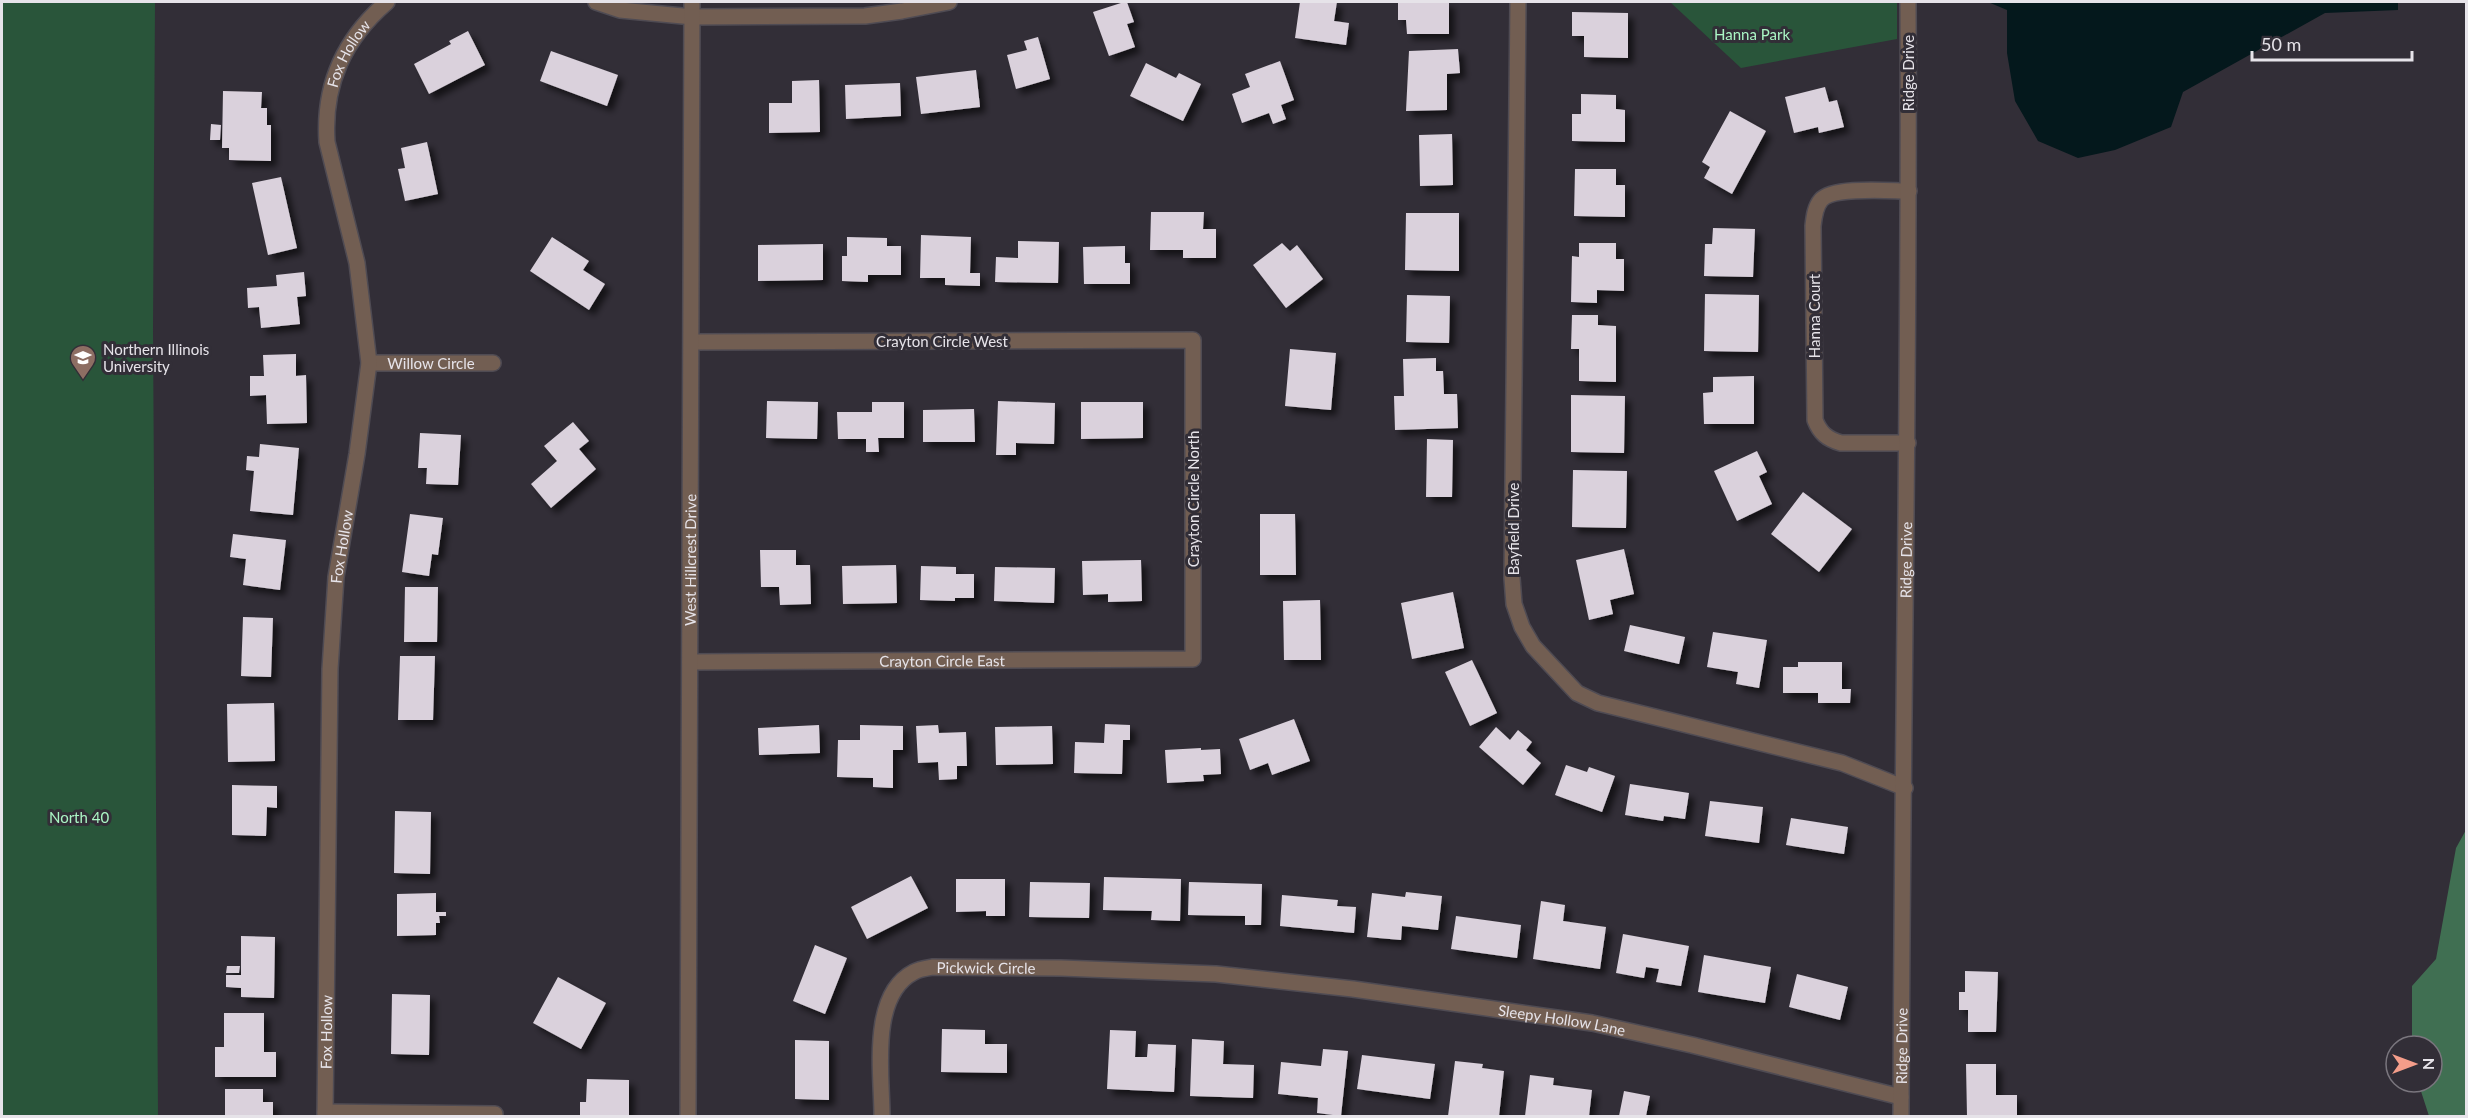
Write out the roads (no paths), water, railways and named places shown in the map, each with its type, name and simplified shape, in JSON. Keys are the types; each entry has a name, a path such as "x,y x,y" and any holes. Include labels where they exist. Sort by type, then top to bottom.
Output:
{"street":[{"name":"Fox Hollow","path":"325,1114 330,669 336,577 357,454 369,363 357,263 327,142 326,124 332,87 341,59 366,20 387,2"},
{"path":"596,2 620,10 693,9 865,16 949,2"},
{"name":"Bayfield Drive","path":"1518,2 1512,578 1514,604 1522,627 1533,646 1577,693 1598,703 1842,763 1905,788"},
{"name":"Ridge Drive","path":"1901,1116 1908,443 1908,2"},
{"name":"West Hillcrest Drive","path":"688,1116 693,9"},
{"name":"Hanna Court","path":"1908,443 1841,443 1831,440 1818,427 1815,420 1813,226 1819,202 1827,194 1839,191 1909,191"},
{"name":"Crayton Circle West","path":"692,342 1192,340"},
{"name":"Crayton Circle North","path":"1192,340 1193,659"},
{"name":"Willow Circle","path":"369,363 493,363"},
{"name":"Crayton Circle East","path":"690,662 1193,659"},
{"name":"Pickwick Circle","path":"882,1116 882,1020 888,1002 898,986 914,972 944,967 1216,974"},
{"name":"Sleepy Hollow Lane","path":"1216,974 1353,989 1592,1023 1692,1045 1901,1097"},
{"path":"325,1114 495,1114"}],"place":[{"name":"Northern Illinois University","path":"83,381"}],"park label":[{"name":"Hanna Park","path":"1752,34"},
{"name":"North 40","path":"79,817"}]}
